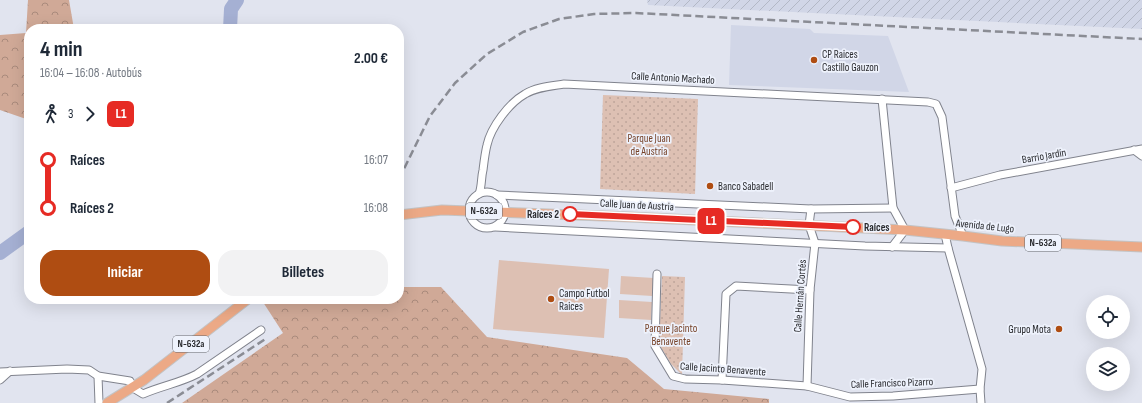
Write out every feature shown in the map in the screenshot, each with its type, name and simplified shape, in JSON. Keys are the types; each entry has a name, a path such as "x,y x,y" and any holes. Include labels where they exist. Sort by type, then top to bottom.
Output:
{"main road":[{"name":"Calle Juan de Austria","path":"404,214 442,210 505,212 905,230 945,234"},
{"name":"Avenida de Lugo","path":"945,234 1002,241 1142,247"},
{"name":"N-632a","path":"107,403 133,388 242,304"}],"street":[{"name":"Calle Antonio Machado","path":"469,211 472,201 479,194 488,143 498,120 510,105 525,94 546,87 564,84 882,99 928,102 936,104 942,117 951,188"},
{"path":"882,99 894,208 905,230 892,247"},
{"name":"Barrio Jardín","path":"951,188 1000,175 1142,149"},
{"path":"1134,150 1142,156"},
{"path":"951,188 955,216 963,236"},
{"path":"479,194 488,192 497,195 810,209 894,208"},
{"path":"495,227 504,218 505,212 504,203 497,195"},
{"name":"Calle Hernán Cortés","path":"807,386 810,290 815,242 809,226 810,209"},
{"path":"469,211 473,222 483,228 495,227 892,247 948,248"},
{"path":"945,234 982,369 980,389 981,403"},
{"name":"Calle Jacinto Benavente","path":"657,274 655,346 673,376 684,379 807,386"},
{"path":"722,380 726,294 736,286 810,290"},
{"path":"0,372 67,369 89,370 98,376 130,381 133,388 143,394 156,388 186,380 262,330"},
{"path":"0,380 10,371"},
{"path":"98,376 99,403"},
{"name":"Calle Francisco Pizarro","path":"807,386 850,397 893,396 980,389"}],"shaded area":[{"path":"647,0 1142,0 1142,29 648,5"},
{"name":"CP Raices Castillo Gauzon","path":"731,25 810,29 814,33 888,36 909,92 729,85"}],"green space":[{"path":"28,0 69,0 73,24 27,24"},
{"path":"24,33 24,118 0,110 0,35"},
{"name":"Parque Juan de Austria","path":"603,95 698,99 695,194 600,189"},
{"name":"Campo Futbol Raices","path":"499,260 609,269 604,338 493,329"},
{"path":"621,276 654,278 652,296 620,294"},
{"name":"Parque Jacinto Benavente","path":"662,276 685,277 682,375 671,364 659,344"},
{"path":"404,287 441,287 487,337 627,358 664,389 769,399 769,403 182,403 283,333 264,304 404,304"},
{"path":"619,300 652,302 651,320 619,318"}],"waterway":[{"path":"230,24 231,9 237,0"},
{"path":"0,253 24,236"}],"railway":[{"path":"404,169 430,116 455,83 487,54 523,32 559,19 594,14 636,13 1142,39"},
{"path":"167,403 267,338"}],"bus line":[{"name":"L1","path":"570,214 853,227"}],"place":[{"name":"CP Raices Castillo Gauzon","path":"814,60"},
{"name":"Banco Sabadell","path":"710,186"},
{"name":"Raíces 2","path":"570,214"},
{"name":"Raíces","path":"853,227"},
{"name":"Campo Futbol Raices","path":"551,299"},
{"name":"Grupo Mota","path":"1059,329"}]}
